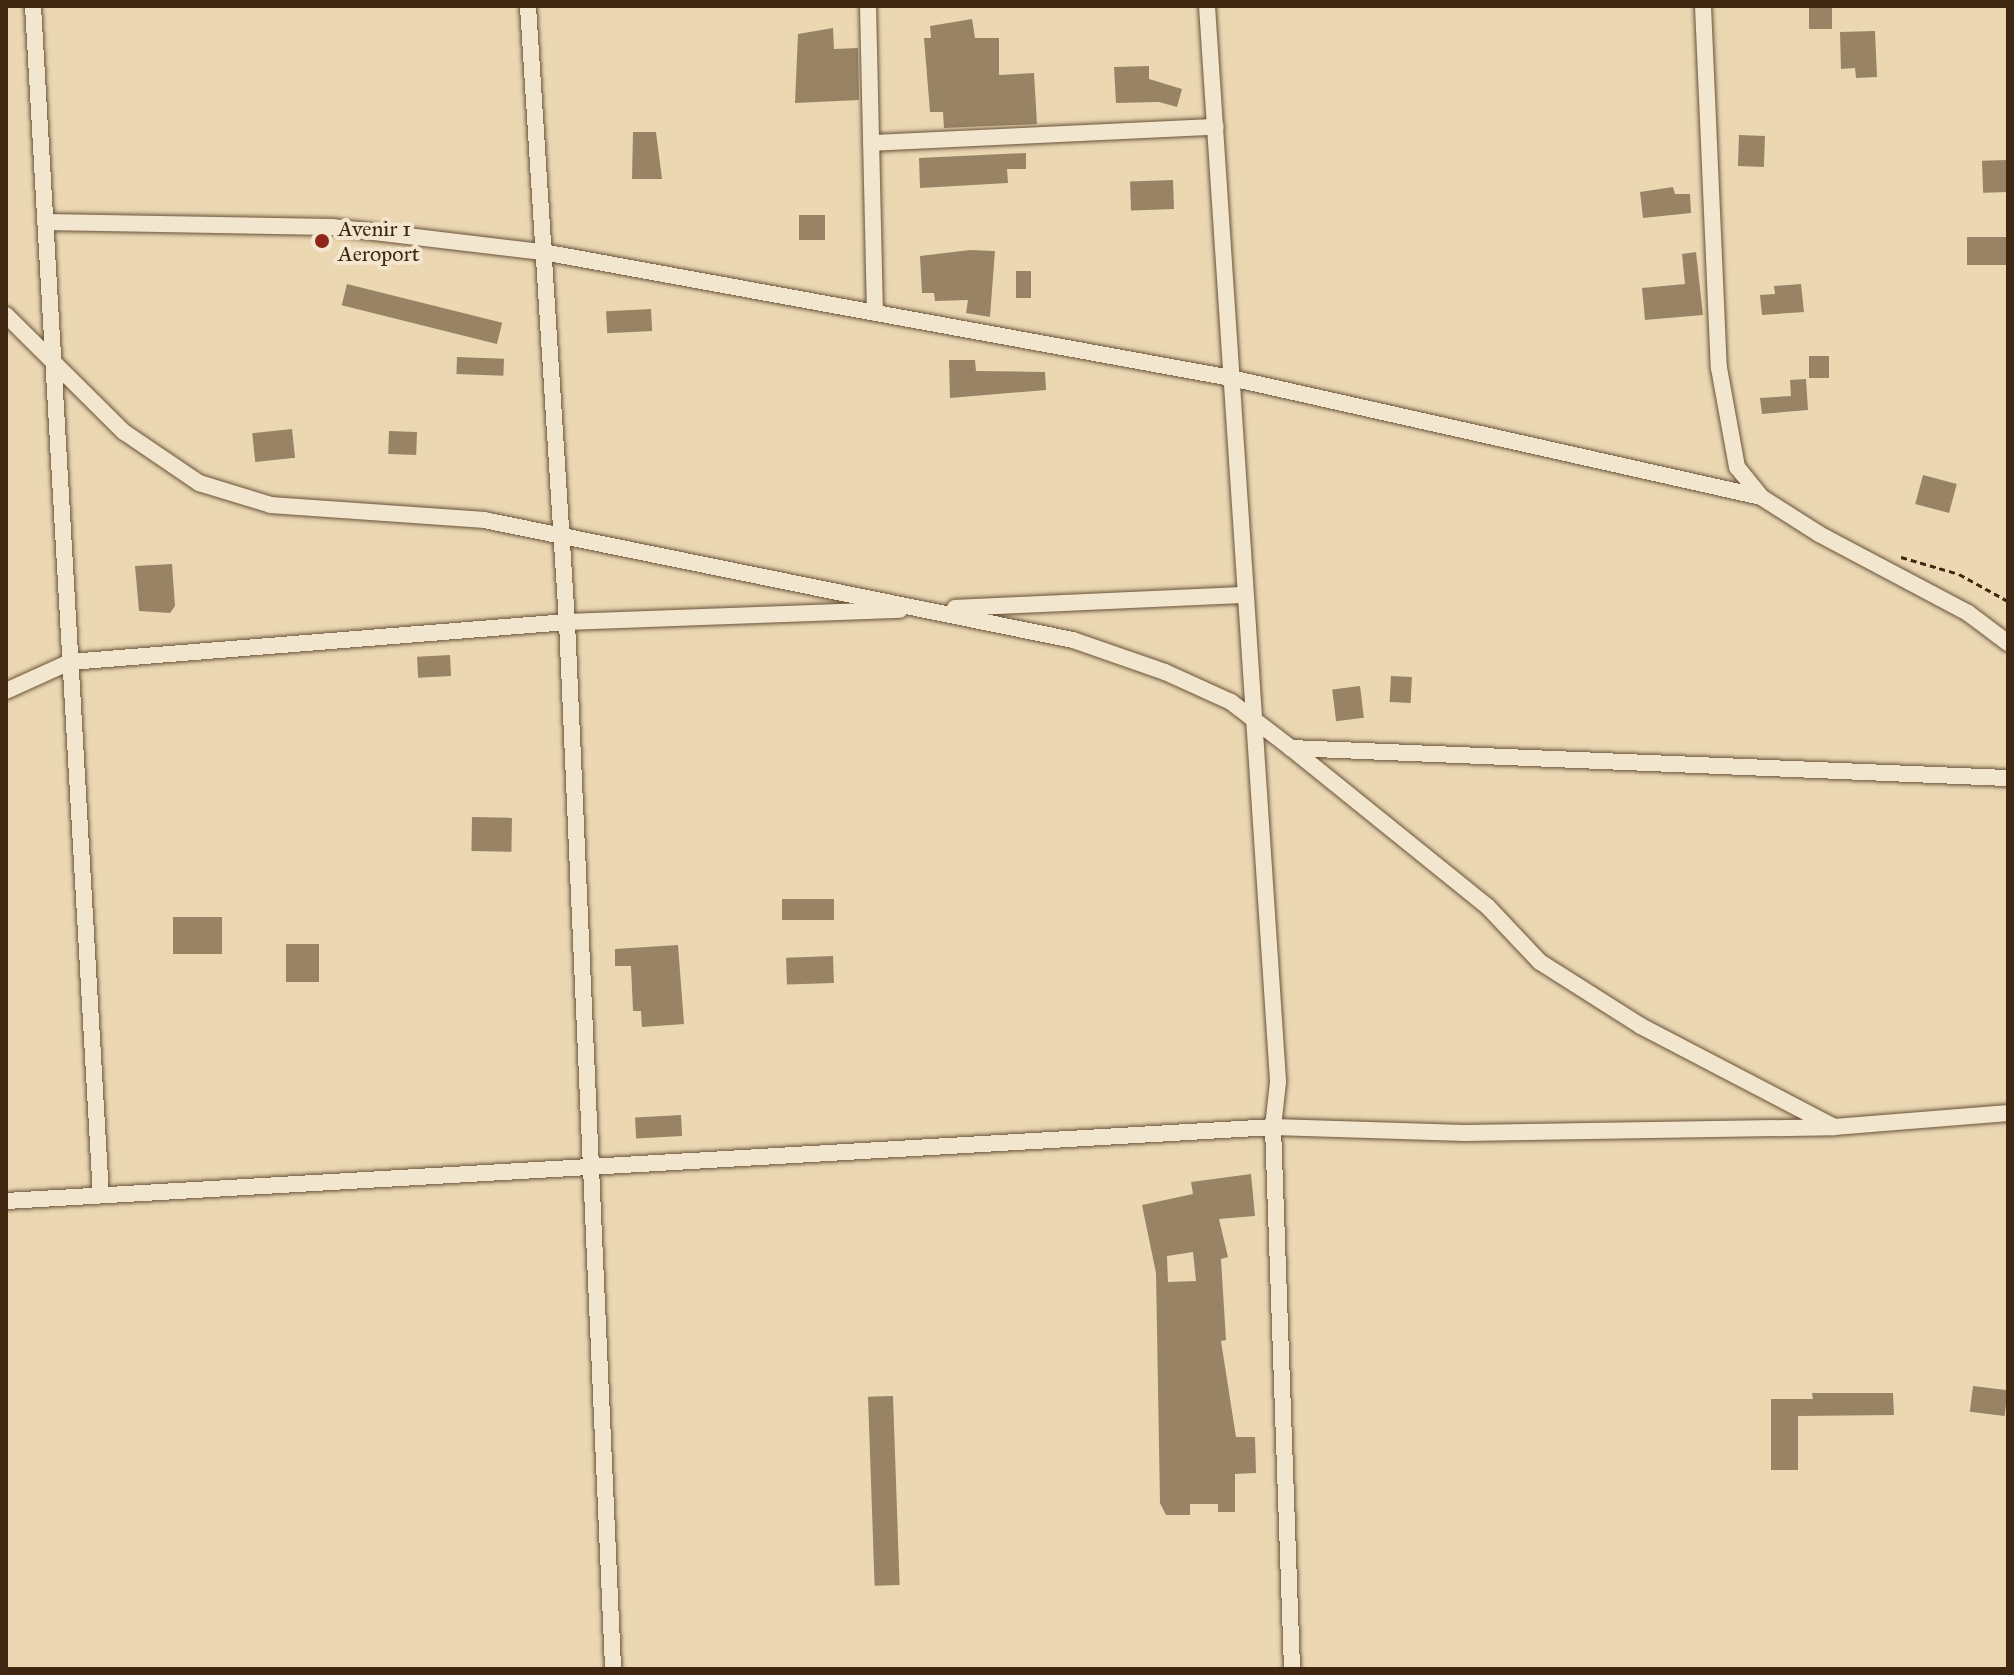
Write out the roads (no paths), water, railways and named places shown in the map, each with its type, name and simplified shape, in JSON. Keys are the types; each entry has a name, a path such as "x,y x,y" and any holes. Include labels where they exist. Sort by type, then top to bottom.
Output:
{"street":[{"path":"33,6 101,1195"},
{"path":"528,6 567,622 588,1167 613,1669"},
{"path":"868,6 875,313"},
{"path":"1207,6 1278,1082 1273,1127 1292,1669"},
{"path":"1703,6 1719,368 1737,467 1761,497 1819,534 1968,613 2008,643"},
{"path":"871,143 1216,127"},
{"path":"45,222 332,227 543,252 1231,378 1761,497"},
{"path":"6,315 56,368 124,432 199,483 271,505 484,520 930,609 1073,640 1139,662 1231,702 1487,906 1540,962 1641,1026 1834,1127"},
{"path":"6,691 70,662 567,622 1245,595"},
{"path":"1291,748 2008,778"},
{"path":"6,1201 1273,1127 1465,1133 1834,1127 2008,1113"}],"place":[{"name":"Avenir 1 Aeroport","path":"322,241"}]}
